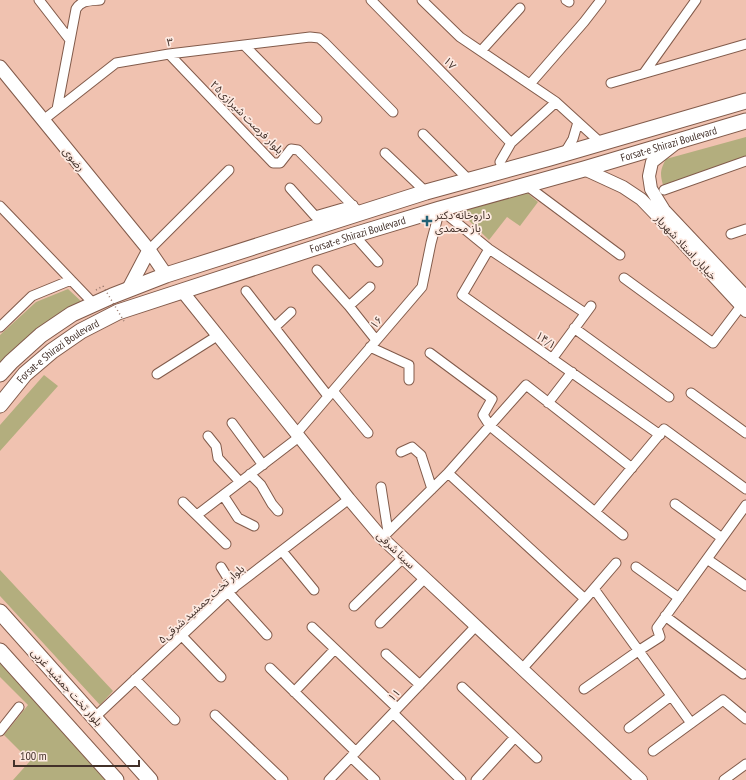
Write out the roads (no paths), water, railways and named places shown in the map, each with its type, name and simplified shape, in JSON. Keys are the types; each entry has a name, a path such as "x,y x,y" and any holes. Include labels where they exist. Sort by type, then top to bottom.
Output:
{"main road":[{"name":"رضوی","path":"0,67 42,121 148,250 166,275"},
{"name":"Forsat-e Shirazi Boulevard","path":"0,374 41,335 72,314 166,275 321,220 357,209 426,192 564,154 746,101"},
{"name":"Forsat-e Shirazi Boulevard","path":"0,405 25,374 52,351 81,331 118,312 354,235 746,121"},
{"path":"128,290 148,250"},
{"name":"بلوار تخت جمشید غربی","path":"0,612 150,780"},
{"path":"0,651 116,780"},
{"path":"44,699 63,683"}],"street":[{"path":"39,0 70,40"},
{"path":"57,109 76,8 84,1 100,0"},
{"name":"۱۷","path":"371,0 511,143"},
{"path":"422,0 460,37 556,102 601,143"},
{"path":"530,84 584,22 601,0"},
{"path":"644,73 696,0"},
{"path":"481,51 520,8"},
{"name":"۳","path":"42,121 116,63 169,54 310,37 319,38 393,112"},
{"path":"611,83 746,44"},
{"path":"244,45 317,119"},
{"name":"بلوار فرصت شیرازی۲۵","path":"169,54 273,163 280,163 292,149 298,150 357,209"},
{"path":"500,162 511,143 556,102"},
{"path":"564,154 573,139 578,122"},
{"path":"423,134 469,180"},
{"name":"خیابان استاد شهریار","path":"679,141 652,162 649,176 651,189 664,210 744,305"},
{"path":"386,153 426,192"},
{"path":"664,190 746,161"},
{"name":"خیابان استاد شهریار","path":"584,169 623,187 640,199 744,305"},
{"path":"148,250 229,170"},
{"path":"526,185 620,255"},
{"path":"290,188 321,220"},
{"path":"0,206 94,304"},
{"path":"440,209 489,249 585,313"},
{"name":"۱۶","path":"297,435 422,287 430,243 440,209"},
{"path":"731,234 746,229"},
{"path":"354,235 378,262"},
{"name":"۱۴/۱","path":"489,249 462,295 552,359 746,489"},
{"path":"317,270 349,306 373,344 409,365 409,380"},
{"path":"624,278 713,343 744,305"},
{"path":"0,327 32,296 71,280"},
{"path":"349,306 370,287"},
{"name":"سینا شرقی","path":"182,291 348,499 385,535 403,558 641,780"},
{"path":"246,291 275,328 368,433"},
{"path":"552,359 591,306"},
{"path":"275,328 292,312"},
{"path":"0,313 7,320"},
{"path":"574,328 669,397"},
{"path":"157,374 217,336"},
{"path":"430,353 492,399 483,415 490,426 623,536"},
{"path":"548,402 572,372"},
{"path":"385,535 448,473 526,385 632,468"},
{"path":"691,393 746,434"},
{"path":"232,423 263,465"},
{"path":"595,512 662,432"},
{"path":"197,515 263,465 297,435"},
{"path":"208,436 216,446 218,458 240,482"},
{"path":"401,452 412,447 421,455 432,489"},
{"path":"448,473 585,599"},
{"path":"250,474 261,485 278,511"},
{"path":"382,488 385,535"},
{"path":"223,495 238,518 254,526"},
{"name":"بلوار تخت جمشید شرقی۵","path":"94,718 231,590 348,499"},
{"path":"183,502 226,544"},
{"path":"675,504 722,538"},
{"path":"584,690 660,637 657,628 746,504"},
{"path":"282,550 314,590"},
{"path":"354,606 403,558"},
{"path":"707,559 746,586"},
{"path":"522,669 616,563"},
{"path":"222,567 231,590 267,635"},
{"path":"636,567 679,598"},
{"path":"380,623 425,578"},
{"path":"594,589 691,723"},
{"path":"665,616 743,674"},
{"name":"۱۱","path":"329,780 476,626"},
{"path":"312,627 461,780"},
{"path":"182,636 221,676"},
{"path":"294,692 335,649"},
{"path":"386,654 420,685"},
{"path":"270,668 353,754 375,780"},
{"path":"136,679 176,720"},
{"path":"462,687 537,758"},
{"path":"629,728 671,696"},
{"path":"653,751 723,700 746,719"},
{"path":"0,731 19,707"},
{"path":"216,715 283,780"},
{"path":"476,780 515,737"},
{"path":"724,780 746,764"}],"place":[{"name":"داروخانه دکتر باز محمدی","path":"427,221"}]}
